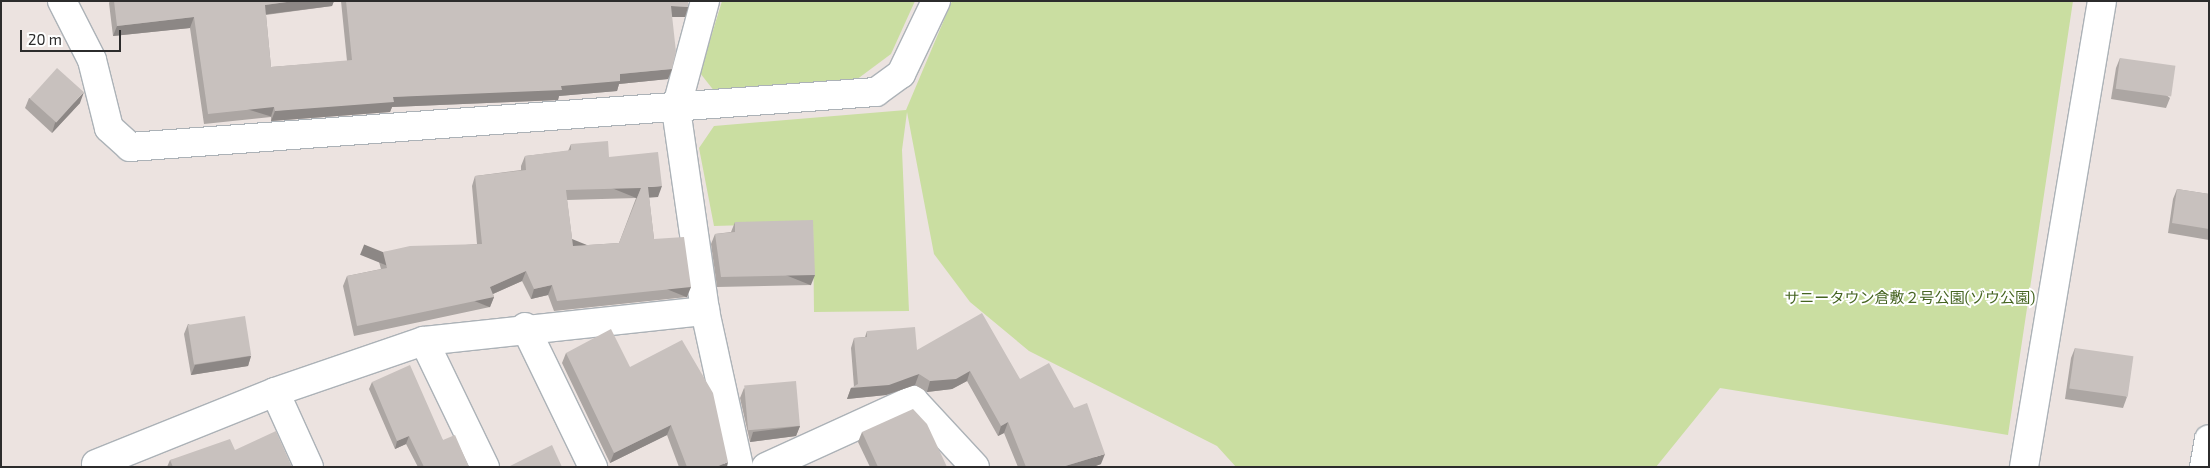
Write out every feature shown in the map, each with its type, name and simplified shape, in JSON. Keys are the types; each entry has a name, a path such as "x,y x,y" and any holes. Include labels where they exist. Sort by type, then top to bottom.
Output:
{"street":[{"path":"62,1 92,60 110,128 130,147 676,109 876,92 901,74 936,1"},
{"path":"705,1 676,109 705,311 739,467"},
{"path":"2024,467 2102,1"},
{"path":"96,464 275,392 424,341 525,328 705,311"},
{"path":"525,328 593,467"},
{"path":"424,341 485,467"},
{"path":"275,392 309,467"},
{"path":"766,467 913,400 975,467"},
{"path":"2204,467 2209,439"}],"green space":[{"path":"722,1 915,1 891,54 856,80 715,92 700,73"},
{"name":"サニータウン倉敷２号公園(ゾウ公園)","path":"952,1 2073,1 2008,435 1720,388 1656,467 1236,467 1217,446 1029,351 970,302 934,254 907,112 902,150 909,311 814,312 813,223 714,226 699,148 714,126 906,110"}],"building":[{"path":"114,1 294,1 265,5 271,67 352,60 346,1 688,1 688,7 671,6 676,52 672,69 620,74 620,81 561,86 562,90 393,97 394,102 275,111 274,107 208,114 194,17 117,26"},
{"path":"2120,58 2175,66 2171,96 2116,89"},
{"path":"57,68 84,92 56,123 30,98"},
{"path":"608,141 609,157 658,152 662,186 648,187 654,239 684,237 691,287 557,301 552,285 534,289 526,271 490,287 494,297 357,326 347,276 387,268 383,252 410,246 482,244 475,176 526,170 525,156 571,150 571,144","holes":["641,188 619,243 573,246 566,190"]},
{"path":"2177,189 2209,194 2209,229 2172,223"},
{"path":"813,220 815,275 721,277 715,234 735,232 735,222"},
{"path":"982,313 1020,379 1049,363 1074,408 1087,403 1105,454 1062,467 1026,467 1008,422 1001,426 970,371 956,379 930,381 919,374 889,385 851,388 858,384 854,338 867,337 867,331 915,327 917,350"},
{"path":"245,316 251,356 194,365 188,325"},
{"path":"611,329 630,367 682,340 713,393 728,462 716,467 687,467 671,425 614,453 566,353"},
{"path":"2075,348 2133,356 2128,397 2069,389"},
{"path":"410,365 443,440 455,435 469,467 424,467 409,436 397,441 372,382"},
{"path":"796,381 800,426 748,430 744,386"},
{"path":"913,409 927,424 947,467 878,467 862,432"},
{"path":"276,431 292,467 173,467 170,460 230,439 235,450"},
{"path":"552,445 562,467 508,467"}]}
